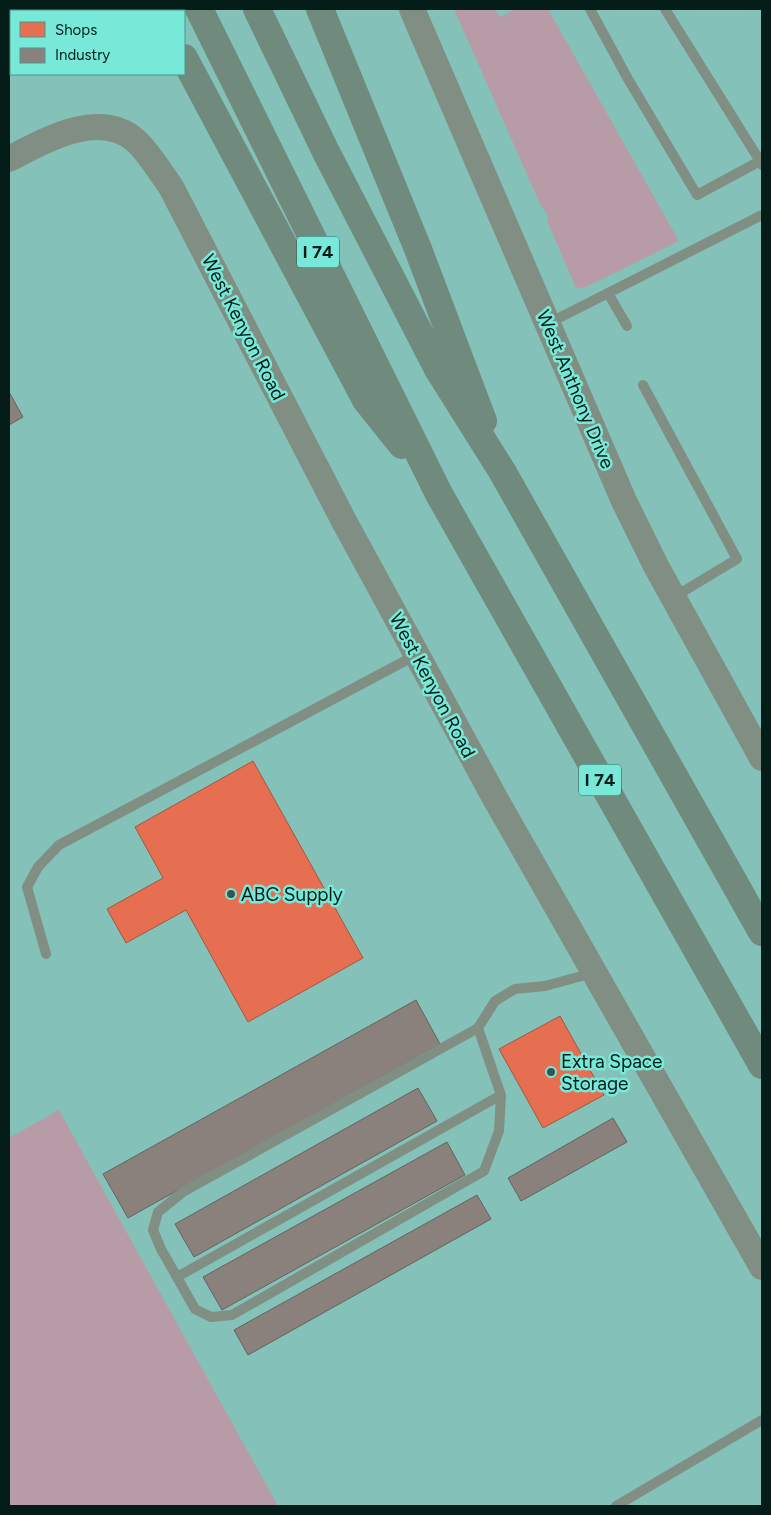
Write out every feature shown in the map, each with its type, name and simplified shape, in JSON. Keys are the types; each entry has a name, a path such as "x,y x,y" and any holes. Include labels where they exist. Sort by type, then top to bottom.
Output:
{"highway":[{"name":"I 74","path":"199,9 439,494 762,1064"},
{"name":"I 74","path":"257,9 326,152 438,369 502,471 762,932"},
{"path":"320,9 418,249 502,471"},
{"path":"185,60 366,400 439,494"}],"street":[{"name":"West Anthony Drive","path":"412,9 624,501 673,598 762,758"},
{"name":"West Kenyon Road","path":"9,158 54,136 91,128 122,131 134,139 171,187 345,523 496,800 762,1267"}],"lane":[{"path":"590,9 628,79 697,195 761,162 665,9"},
{"path":"548,323 762,215"},
{"path":"608,293 627,326"},
{"path":"642,385 737,559 673,598"},
{"path":"46,954 28,887 38,867 59,845 417,654"},
{"path":"478,1028 500,1095 499,1131 484,1171 232,1315 211,1317 195,1309 153,1230 158,1212 183,1192 478,1028 495,1001 515,989 546,986 594,972"},
{"path":"177,1277 500,1095"},
{"path":"616,1506 762,1420"}],"shaded area":[{"path":"9,9 120,10 10,10 10,24"},
{"path":"454,9 495,9 500,17 516,9 548,9 679,241 586,287 576,288 547,221 547,214 540,204"},
{"path":"59,1110 278,1506 9,1506 9,1138"}],"building: Shops":[{"name":"ABC Supply","path":"253,761 363,958 248,1022 186,910 126,943 107,909 163,878 135,827"},
{"name":"Extra Space Storage","path":"560,1016 604,1095 543,1128 499,1049"}],"building: Industry":[{"path":"9,392 23,417 9,425"},
{"path":"416,1000 440,1044 128,1218 103,1174"},
{"path":"418,1088 437,1121 194,1257 175,1224"},
{"path":"613,1118 627,1142 521,1201 508,1178"},
{"path":"447,1142 465,1175 222,1310 203,1277"},
{"path":"477,1195 491,1219 248,1355 234,1330"}],"place":[{"name":"ABC Supply","path":"231,894"},
{"name":"Extra Space Storage","path":"551,1072"}]}
